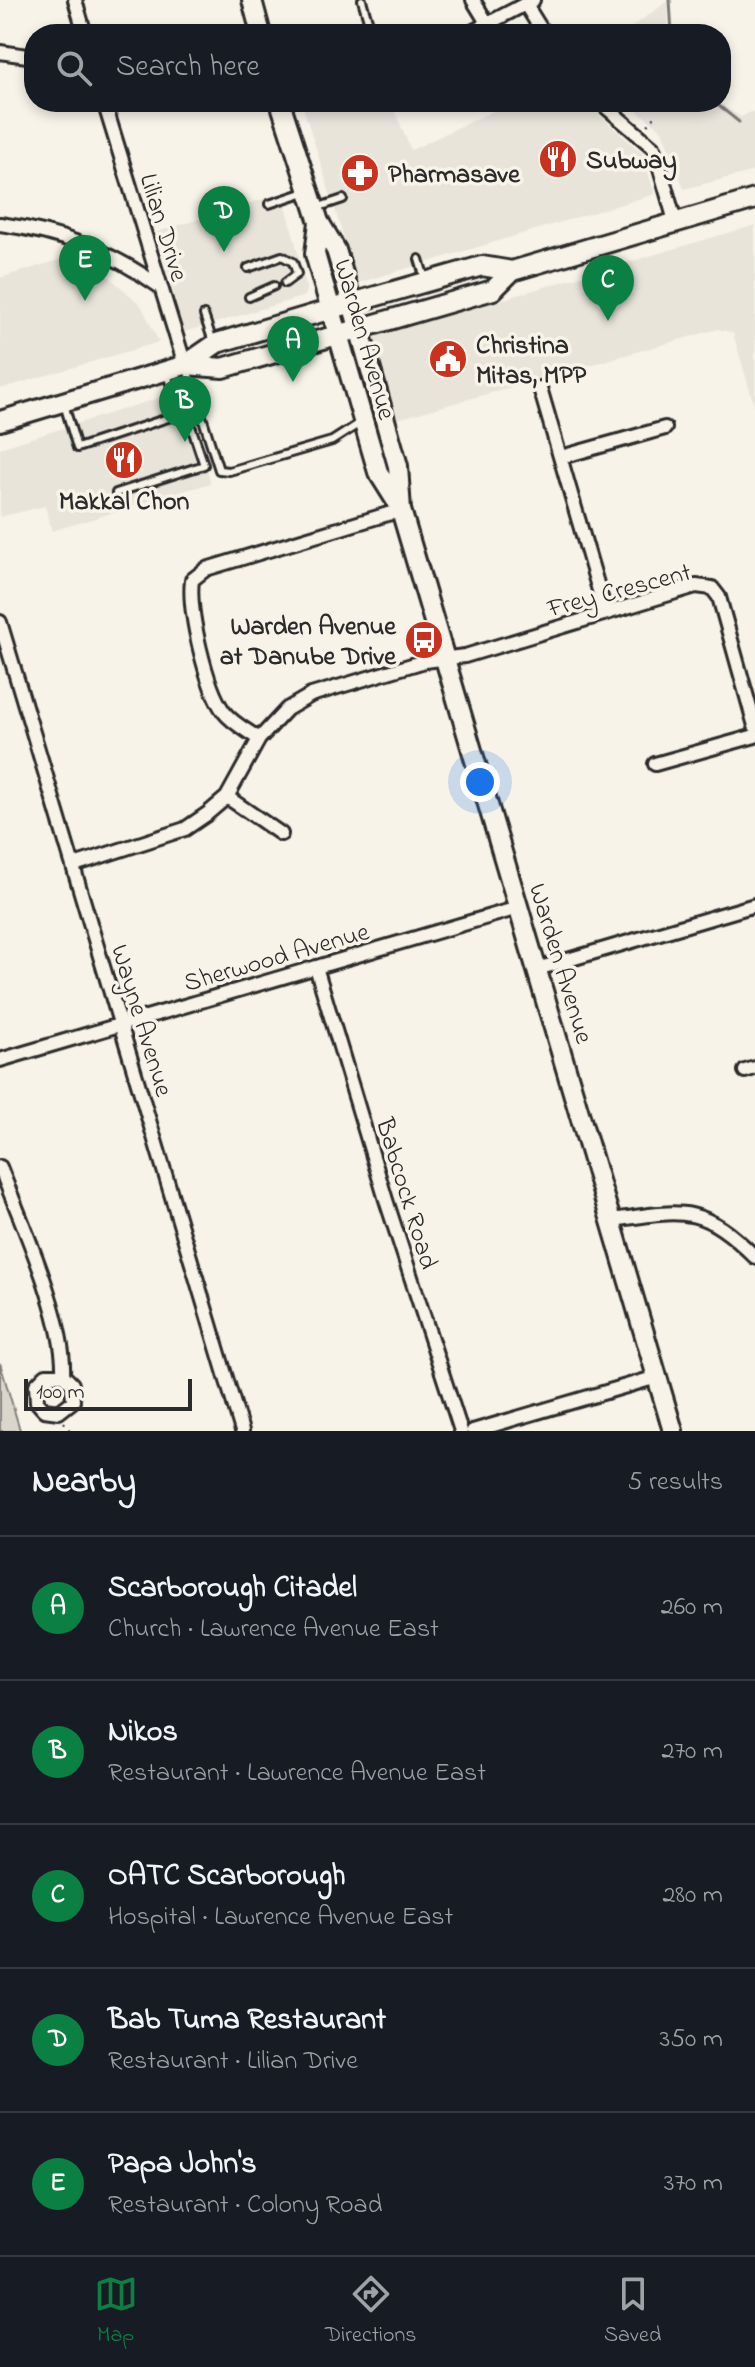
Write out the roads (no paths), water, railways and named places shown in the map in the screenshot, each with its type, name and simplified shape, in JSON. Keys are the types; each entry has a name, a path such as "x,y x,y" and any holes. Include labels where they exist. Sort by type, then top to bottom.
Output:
{"main road":[{"path":"252,0 258,24"},
{"name":"Warden Avenue","path":"287,112 314,207 336,250 352,303 398,466 401,510 673,1431"},
{"path":"0,421 185,365 214,346 352,303 482,266 512,271 755,199"},
{"name":"Warden Avenue","path":"314,207 315,254 331,310 378,472 401,510"},
{"path":"185,365 223,368 339,335 493,290 512,271"}],"street":[{"path":"75,0 82,24"},
{"path":"473,0 487,23 530,2 540,24"},
{"path":"0,52 24,56"},
{"name":"Lilian Drive","path":"107,112 185,365"},
{"path":"612,112 654,148 675,221"},
{"path":"0,224 78,241 113,256 159,286"},
{"path":"540,388 605,611"},
{"path":"561,457 665,428"},
{"path":"259,739 225,713 211,683 190,597 192,580 206,569 401,510"},
{"name":"Frey Crescent","path":"227,797 259,739 287,709 311,695 444,658 465,656 605,611 696,586 712,588 719,597 755,726"},
{"name":"Wayne Avenue","path":"0,622 242,1431"},
{"path":"655,764 755,736"},
{"path":"74,865 185,829 227,797 281,834"},
{"path":"537,969 755,905"},
{"name":"Sherwood Avenue","path":"0,1060 518,908"},
{"name":"Babcock Road","path":"316,967 386,1200 461,1431"},
{"path":"0,1167 34,1253 64,1355 63,1375"},
{"path":"613,1220 672,1212 702,1215 733,1234 755,1257"},
{"path":"473,1431 657,1377"}],"lane":[{"path":"362,0 369,24"},
{"path":"269,204 314,207 343,199"},
{"path":"248,268 282,256 293,262 297,274 285,283"},
{"path":"419,259 426,282"},
{"path":"249,297 274,286"},
{"path":"204,315 214,346"},
{"path":"185,365 200,401 219,470 229,471 332,441 363,421"},
{"path":"116,493 204,465 191,426 180,414 166,370"},
{"path":"63,401 77,448 180,414"}],"waterway":[{"path":"670,0 671,24"},
{"path":"726,112 739,122"}],"place":[{"name":"Subway","path":"558,159"},
{"name":"Pharmasave","path":"360,173"},
{"name":"Bab Tuma Restaurant","path":"224,252"},
{"name":"Papa John's","path":"85,301"},
{"name":"OATC Scarborough","path":"608,321"},
{"name":"Christina Mitas, MPP","path":"448,359"},
{"name":"Scarborough Citadel","path":"293,382"},
{"name":"Nikos","path":"185,442"},
{"name":"Makkal Chon","path":"124,460"},
{"name":"Warden Avenue at Danube Drive","path":"424,640"}]}
